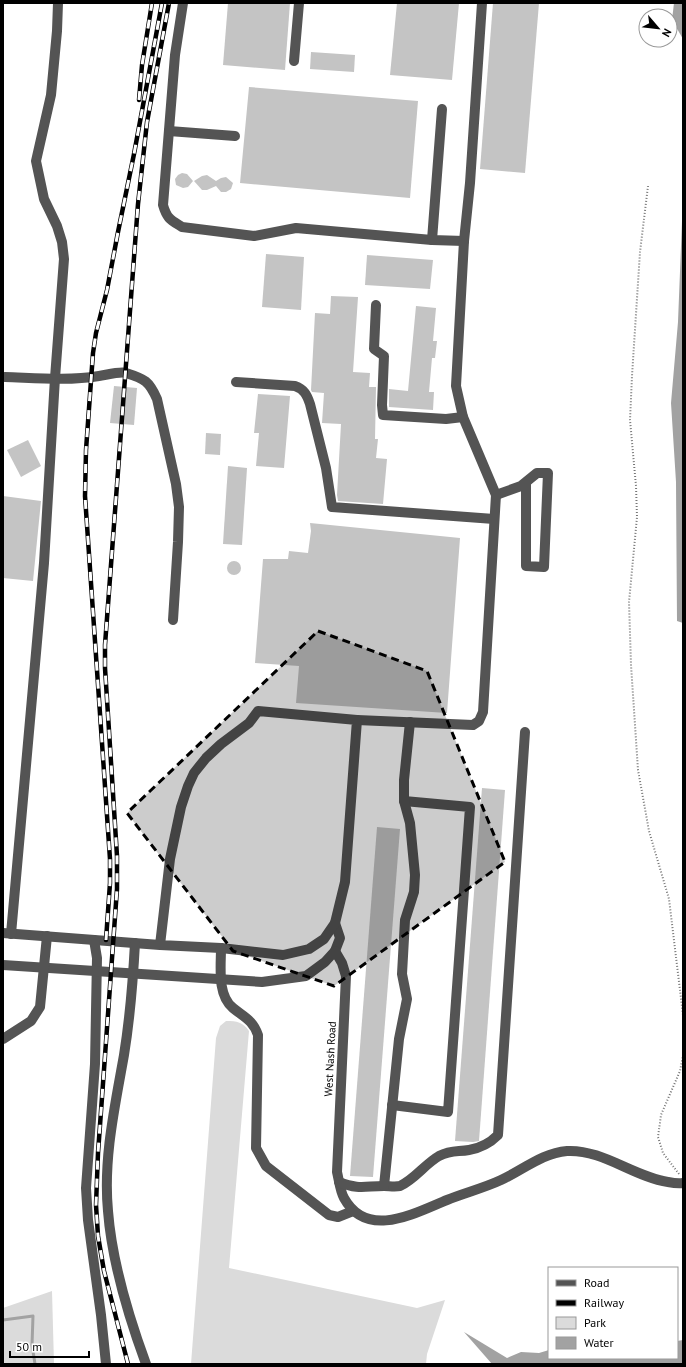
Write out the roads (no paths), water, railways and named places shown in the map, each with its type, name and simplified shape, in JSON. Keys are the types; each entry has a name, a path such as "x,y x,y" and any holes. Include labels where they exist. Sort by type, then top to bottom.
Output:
{"street":[{"path":"58,3 51,95 36,161 44,200 57,226 62,242 64,259 44,563 7,934 221,948 283,955 309,950 324,939 335,923 345,882 357,720"},
{"path":"183,3 175,55 163,205 166,215 182,227 254,236 296,228 432,240 464,241"},
{"path":"294,61 299,3"},
{"path":"160,945 170,859 181,807 188,786 194,773 206,758 221,744 249,723 258,711 357,720 473,725 479,721 483,712 496,495 463,417 456,386 464,241 482,3"},
{"path":"432,240 442,108"},
{"path":"169,131 235,136"},
{"path":"376,305 374,349 384,356 383,415 446,418 463,417"},
{"path":"4,377 91,377 125,372 148,382 157,399 176,484 179,507 173,620"},
{"path":"236,382 294,386 301,388 306,394 310,404 326,468 332,507 494,519"},
{"path":"496,495 521,486 537,472 548,473 544,567 526,566 526,482"},
{"path":"384,1186 398,1039 408,999 402,974 405,920 414,892 415,875 410,823 404,801 404,780 410,722"},
{"path":"339,1182 350,1187 366,1188 398,1186 418,1173 439,1156 454,1150 469,1150 490,1143 498,1135 525,732"},
{"path":"392,1105 448,1112 470,807 404,801"},
{"path":"3,965 262,982 286,980 306,976 325,962 335,951 340,938 335,923"},
{"path":"3,1039 30,1021 40,1007 48,936"},
{"path":"94,940 97,958 94,1064 86,1188 88,1220 101,1314 106,1364"},
{"path":"135,943 132,990 107,1170 107,1210 112,1250 127,1306 146,1364"},
{"path":"221,948 222,987 227,1001 232,1007 251,1021 256,1028 258,1035 256,1148 266,1166 328,1215 338,1217 353,1211 361,1217 380,1221 403,1218 448,1199 501,1181 542,1157 566,1151 587,1153 659,1181 683,1183"},
{"name":"West Nash Road","path":"335,951 342,962 346,976 337,1172 344,1198 353,1211"}],"water":[{"path":"674,3 683,3 683,39 678,30 678,8 673,8"},
{"path":"683,196 683,623 677,621 676,482 671,403 678,322"},
{"path":"464,1332 507,1358 521,1352 539,1353 548,1350 548,1359 678,1359 678,1341 683,1340 683,1364 492,1364"}],"waterway":[{"path":"3,1320 33,1316 32,1345 35,1364"}],"railway":[{"path":"139,100 142,65 152,3"},
{"path":"106,940 110,859 85,496 86,450 93,353 96,333 107,290 162,3"},
{"path":"128,1364 104,1271 98,1236 96,1205 98,1153 117,889 117,856 105,668 105,645 138,204 147,122 169,3"}]}
